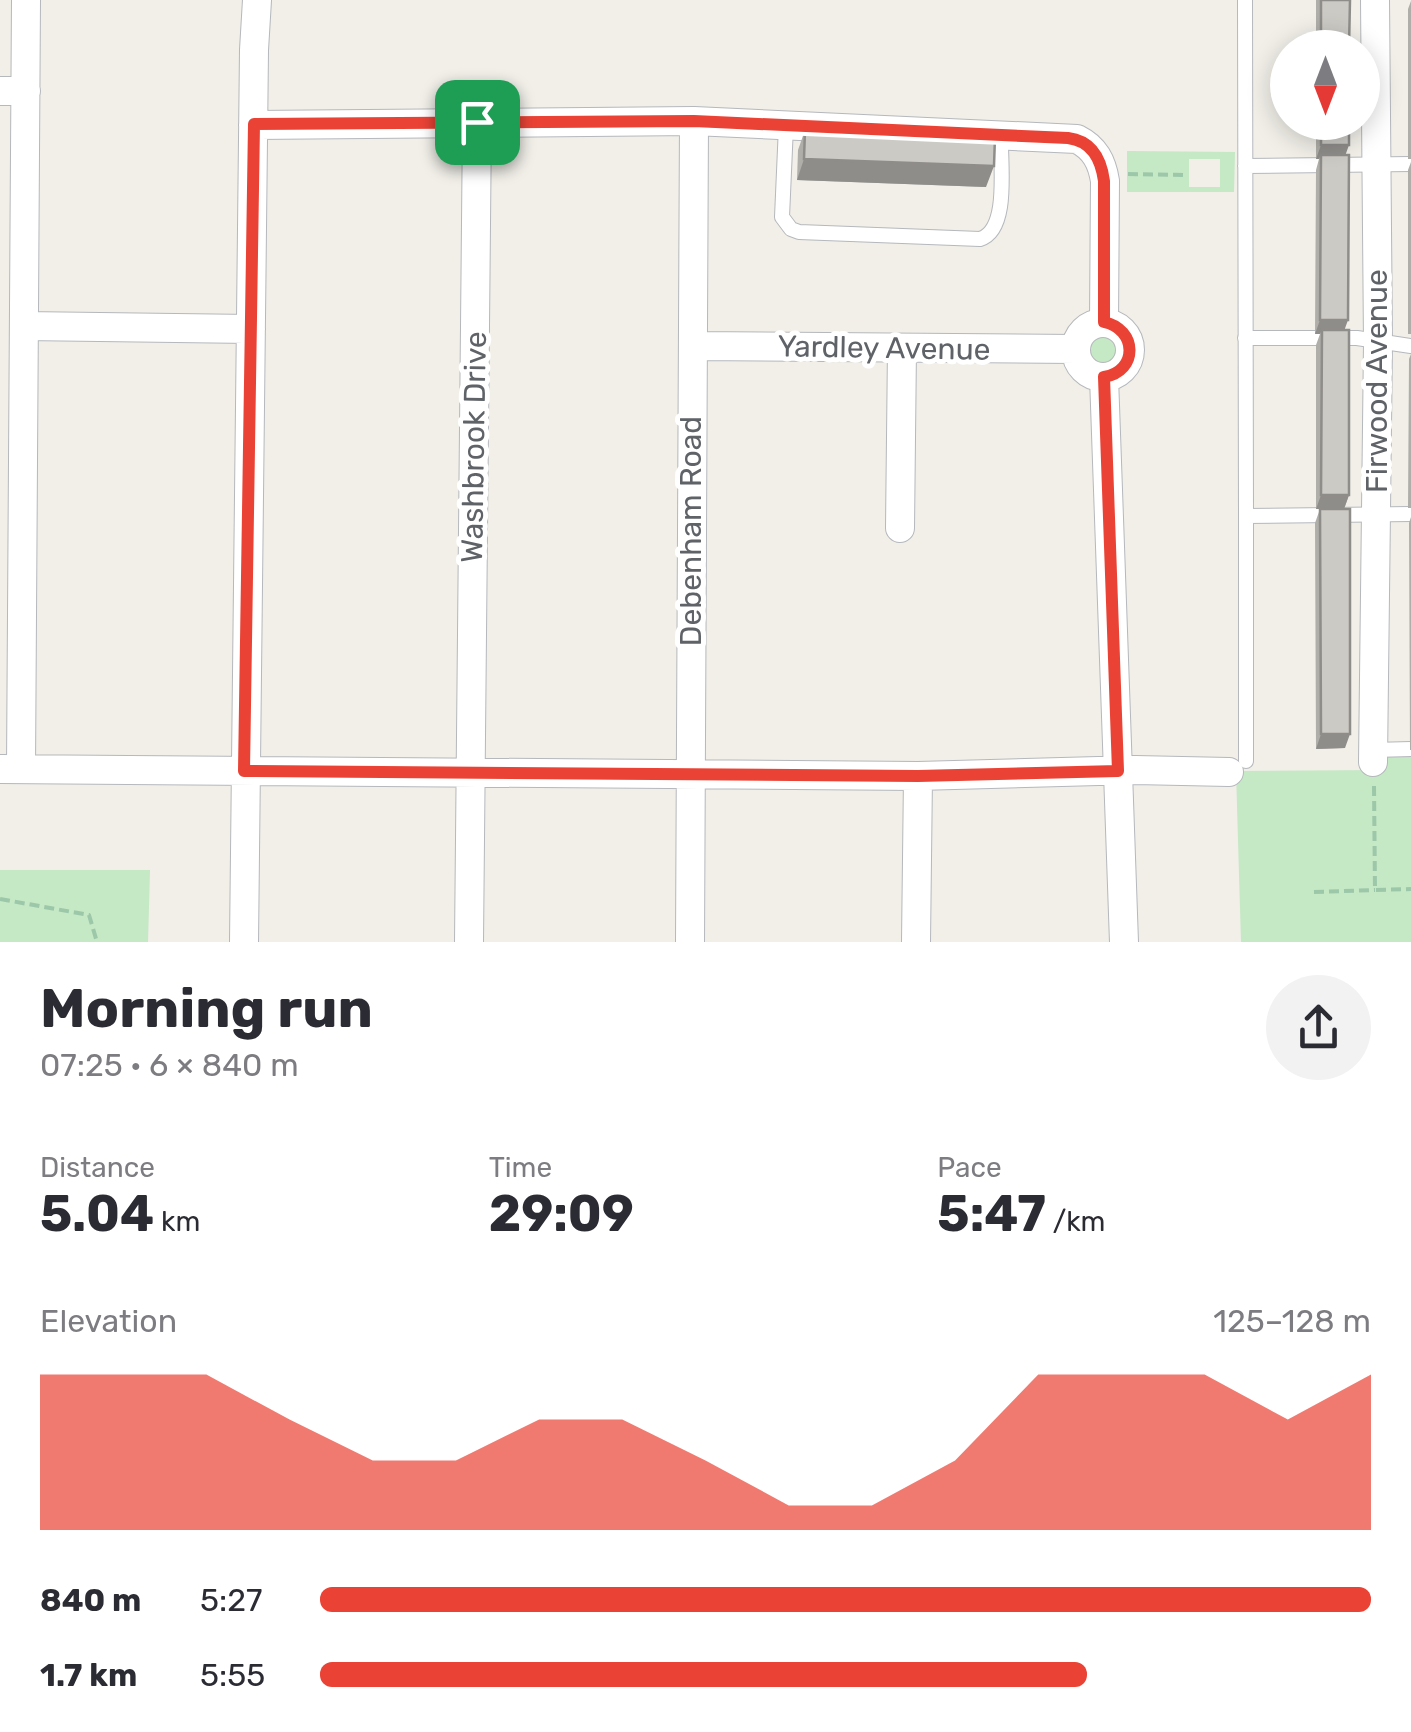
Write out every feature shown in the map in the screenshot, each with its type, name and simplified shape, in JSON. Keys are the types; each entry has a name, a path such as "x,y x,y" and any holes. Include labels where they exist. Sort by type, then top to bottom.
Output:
{"street":[{"path":"26,0 13,91 24,326 10,768 918,776 1238,767"},
{"path":"244,942 258,0"},
{"name":"Firwood Avenue","path":"1373,756 1378,343 1375,0"},
{"path":"254,124 694,121 1077,139 1092,149 1104,175 1104,322"},
{"name":"Debenham Road","path":"690,942 694,121"},
{"name":"Washbrook Drive","path":"469,942 477,122"},
{"path":"1104,322 1121,329 1130,345 1130,354 1121,370 1104,377 1081,366 1076,349 1088,327 1104,322"},
{"path":"24,326 251,329"},
{"name":"Yardley Avenue","path":"692,346 1076,349"},
{"path":"900,528 902,348"},
{"path":"1104,377 1124,942"},
{"path":"916,942 918,776"}],"lane":[{"path":"1238,767 1246,516 1245,0"},
{"path":"786,126 782,217 790,229 800,232 980,239 989,236 1000,214 1001,136"},
{"path":"1245,166 1411,164"},
{"path":"1245,338 1357,338 1411,346"},
{"path":"1246,516 1411,514"},
{"path":"1373,756 1411,749"}],"path":[{"path":"1104,175 1187,175"},
{"path":"1373,756 1376,890"},
{"path":"1314,892 1411,889"},
{"path":"0,899 89,915 96,942"}],"green space":[{"path":"1127,151 1235,152 1234,192 1127,192","holes":["1189,159 1220,159 1220,187 1189,187"]},
{"path":"1104,334 1115,339 1120,350 1115,361 1104,366 1093,361 1088,350 1093,339"},
{"path":"1384,753 1411,753 1411,942 1241,942 1236,771 1383,770"},
{"path":"0,870 150,870 148,942 0,942"}],"building":[{"path":"1321,0 1350,0 1349,30 1321,30"},
{"path":"805,130 995,137 994,166 804,159"},
{"path":"1321,140 1349,140 1349,145 1321,145"},
{"path":"1321,155 1349,155 1348,320 1320,320"},
{"path":"1322,330 1349,330 1349,495 1321,495"},
{"path":"1320,509 1350,509 1350,734 1321,734"}],"route":[{"path":"694,121 1068,138 1084,142 1092,149 1099,159 1104,181 1104,322 1121,329 1130,345 1127,363 1114,375 1104,377 1118,771 918,776 244,771 254,124 477,122 694,121"}]}
